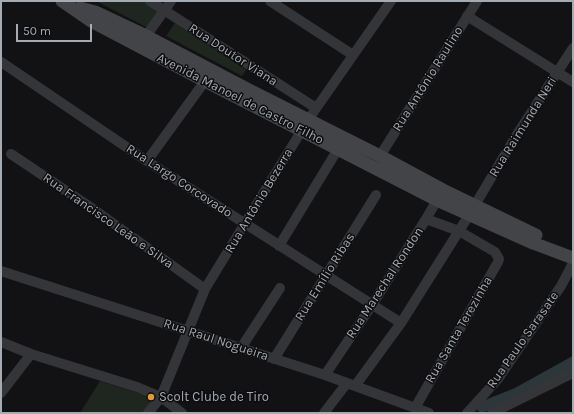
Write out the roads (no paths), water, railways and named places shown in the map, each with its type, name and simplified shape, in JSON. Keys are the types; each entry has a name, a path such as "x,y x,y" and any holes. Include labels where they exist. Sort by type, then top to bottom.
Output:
{"main road":[{"name":"Avenida Manoel de Castro Filho","path":"66,3 95,12 146,36 305,125 338,150 440,195 533,243 573,258"},
{"name":"Avenida Manoel de Castro Filho","path":"66,3 91,21 204,81 380,156 440,195"},
{"name":"Avenida Manoel de Castro Filho","path":"472,211 573,250"}],"street":[{"name":"Rua Doutor Viana","path":"150,1 316,108"},
{"path":"146,36 171,1"},
{"path":"270,1 353,55"},
{"name":"Rua Antônio Bezerra","path":"148,413 161,397 187,330 205,289 305,125 391,1"},
{"name":"Rua Antônio Raulino","path":"380,156 476,1"},
{"path":"467,16 573,82"},
{"name":"Rua Raimunda Neri","path":"324,413 351,385 401,323 472,211 516,136 573,48"},
{"name":"Rua Largo Corcovado","path":"1,62 147,161 401,323"},
{"path":"147,161 204,81"},
{"path":"279,246 338,150"},
{"name":"Rua Francisco Leão e Silva","path":"11,154 96,210 205,289"},
{"name":"Rua Emílio Ribas","path":"274,359 376,195"},
{"name":"Rua Marechal Rondon","path":"325,375 372,305 440,195"},
{"path":"426,219 459,231"},
{"name":"Rua Santa Terezinha","path":"415,408 499,259 495,252 459,231"},
{"name":"Rua Paulo Sarasate","path":"467,413 498,379 561,286 573,263"},
{"name":"Rua Raul Nogueira","path":"1,271 325,375 429,413"},
{"path":"241,348 280,288"},
{"path":"1,342 31,354 137,387 161,397 182,413"},
{"path":"1,393 31,354"},
{"name":"Rua Paulo Sarasate","path":"492,413 573,373"}],"waterway":[{"path":"482,407 517,393 573,362"}],"place":[{"name":"Scolt Clube de Tiro","path":"151,397"}]}
